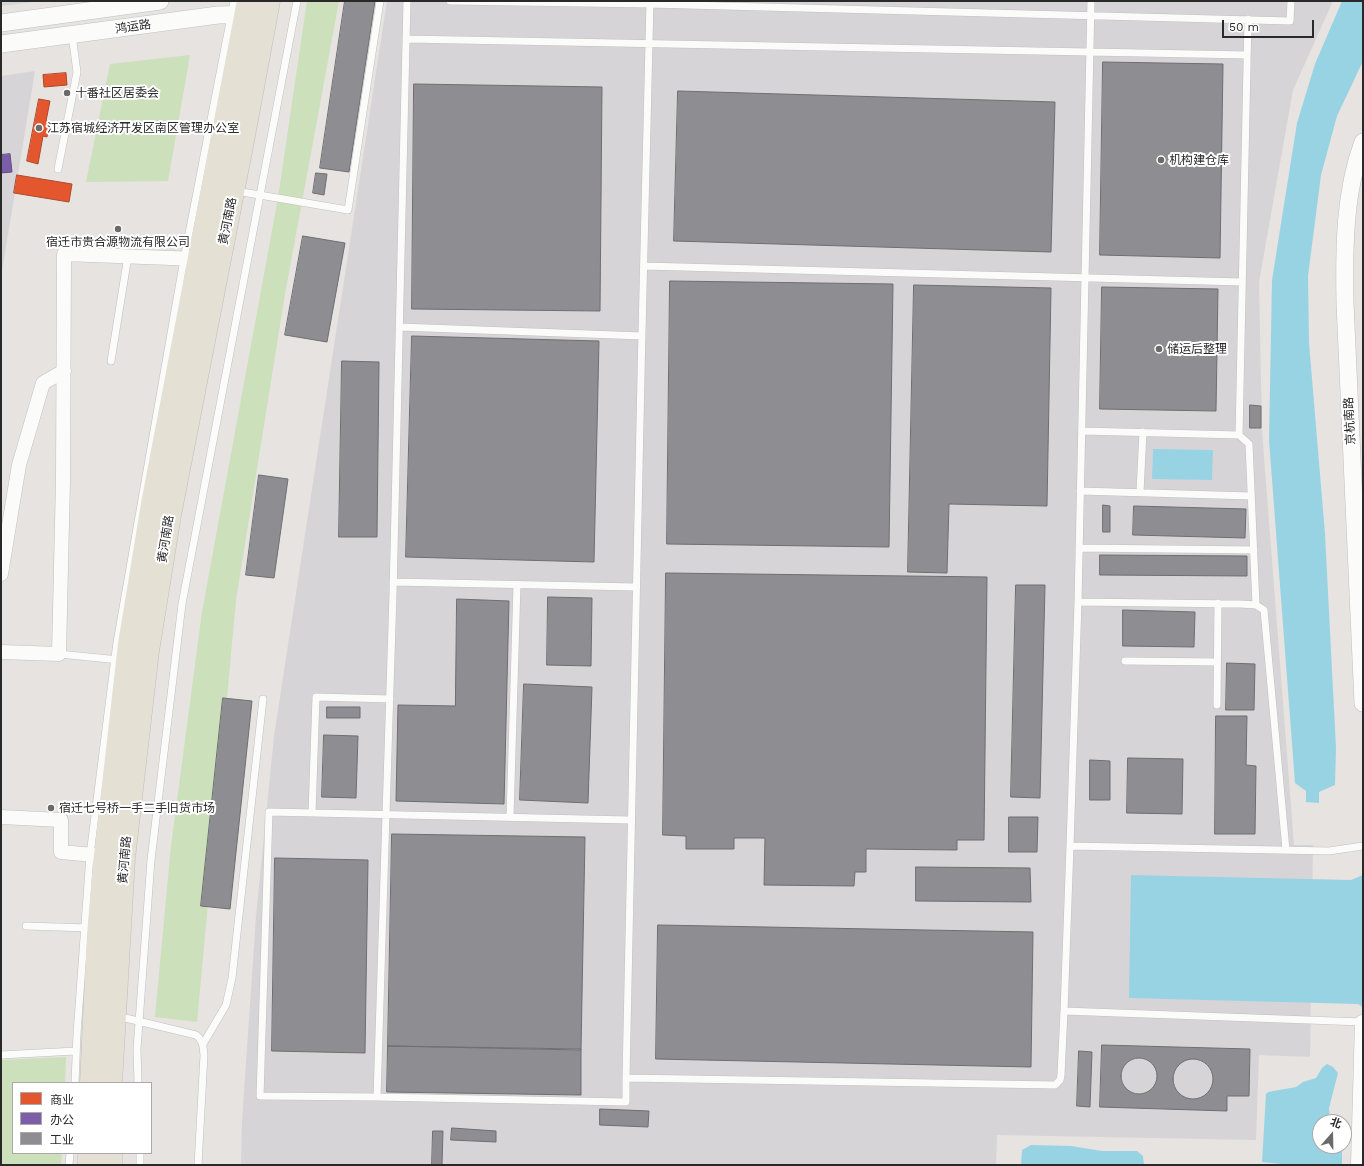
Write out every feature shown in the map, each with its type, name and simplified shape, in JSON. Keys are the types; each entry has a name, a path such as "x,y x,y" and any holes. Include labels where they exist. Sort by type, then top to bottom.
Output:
{"main road":[{"name":"黄河南路","path":"92,1082 92,928 98,856 121,660 152,504 191,259 239,8"},
{"name":"黄河南路","path":"110,1082 113,1015 124,858 148,651 170,515 234,191 267,8"},
{"path":"89,1165 90,1154"},
{"path":"111,1154 111,1165"}],"street":[{"name":"鸿运路","path":"1,23 117,4 160,1"},
{"name":"鸿运路","path":"1,44 72,35 239,8 267,8"},
{"name":"京杭南路","path":"1363,142 1354,166 1347,213 1344,254 1345,311 1363,703"},
{"path":"1,652 59,654 63,480 64,254 191,259"},
{"path":"1,574 20,465 43,382 64,371"},
{"path":"1,817 60,820 61,852 98,856"},
{"path":"1358,1165 1362,1022"}],"lane":[{"path":"138,1082 139,1021 151,860 182,604 297,1"},
{"path":"234,191 348,210 380,1"},
{"path":"378,1097 388,814 392,582 400,328 406,1"},
{"path":"450,1 650,2 1290,21 1291,1"},
{"path":"626,1078 1056,1085 1060,1080 1064,1011 1078,602 1091,1"},
{"path":"629,820 269,812 260,1096 626,1102 629,820 650,2"},
{"path":"1239,435 1248,19"},
{"path":"58,170 77,72 72,35"},
{"path":"406,39 1247,55"},
{"path":"111,361 128,256"},
{"path":"644,266 1085,276 1242,282"},
{"path":"400,328 642,336"},
{"path":"1082,431 1239,435 1249,444 1256,605"},
{"path":"1140,492 1143,432"},
{"path":"1080,491 1251,496"},
{"path":"1079,548 1254,550"},
{"path":"392,582 636,587"},
{"path":"510,817 517,585"},
{"path":"1078,602 1218,603 1256,605 1266,612 1286,850"},
{"path":"1216,705 1218,603"},
{"path":"59,654 121,660"},
{"path":"1125,661 1217,662"},
{"path":"312,813 316,697 390,699"},
{"path":"198,1165 203,1044 226,1005 232,978 263,699"},
{"path":"1070,846 1329,851 1363,846"},
{"path":"26,926 92,928 76,1051 75,1082"},
{"path":"1064,1011 1362,1022"},
{"path":"113,1015 196,1035 203,1044"},
{"path":"1,1055 76,1051"},
{"path":"69,1165 70,1154"},
{"path":"140,1154 140,1165"}],"shaded area":[{"path":"1,1 41,1 1,6"},
{"path":"387,1 1333,1 1293,90 1259,282 1262,431 1294,845 1313,845 1310,1057 1259,1055 1256,1140 997,1135 996,1165 241,1165 242,1121 256,916 274,736"},
{"path":"35,71 1,277 1,76"}],"green space":[{"path":"307,1 339,1 285,294 236,600 197,1022 155,1017 171,846 202,612 278,198"},
{"path":"190,55 168,181 86,182 110,64"},
{"path":"66,1057 65,1082 12,1082 12,1154 62,1154 61,1165 1,1165 1,1060"}],"water":[{"path":"1342,1 1363,1 1363,61 1337,116 1321,175 1308,276 1309,343 1325,534 1336,748 1335,785 1319,792 1319,803 1306,802 1306,791 1295,783 1269,440 1272,280 1297,123 1315,64"},
{"path":"1153,449 1213,450 1212,480 1152,479"},
{"path":"1131,875 1351,880 1363,875 1363,1007 1358,1004 1129,998"},
{"path":"1327,1064 1333,1067 1338,1073 1329,1108 1330,1114 1312,1114 1312,1154 1342,1154 1342,1165 1292,1165 1262,1162 1266,1094 1268,1092 1296,1087 1303,1082 1316,1078 1322,1068"},
{"path":"1031,1145 1071,1146 1102,1151 1137,1151 1143,1156 1144,1165 1021,1165 1022,1150"}],"building: 商业":[{"path":"66,73 67,85 44,87 43,75"},
{"path":"39,99 50,101 46,121 50,122 47,137 43,136 38,164 27,161"},
{"path":"17,175 72,184 69,202 14,193"}],"building: 办公":[{"path":"10,154 12,172 1,173 1,155"}],"building: 工业":[{"path":"345,1 375,1 349,172 320,168"},
{"name":"机构建仓库","path":"1103,62 1223,64 1220,258 1100,255"},
{"path":"414,84 602,87 600,311 412,309"},
{"path":"678,91 1055,102 1051,252 674,241"},
{"path":"316,173 327,174 324,195 313,193"},
{"path":"303,236 345,243 327,342 285,335"},
{"path":"670,281 893,284 889,547 667,544"},
{"path":"914,285 1051,288 1047,506 949,504 947,573 908,572"},
{"name":"储运后整理","path":"1102,287 1218,289 1216,411 1100,409"},
{"path":"412,336 599,341 594,562 406,557"},
{"path":"342,361 379,362 377,537 339,537"},
{"path":"1250,405 1261,406 1261,428 1250,428"},
{"path":"259,475 288,479 274,578 246,575"},
{"path":"1103,505 1110,506 1110,532 1103,532"},
{"path":"1134,506 1246,509 1245,538 1133,535"},
{"path":"1100,555 1247,556 1247,576 1100,575"},
{"path":"666,573 987,577 984,840 957,840 957,850 866,849 866,872 855,872 854,886 764,885 765,838 734,838 734,849 686,849 686,836 663,835"},
{"path":"1016,585 1045,585 1040,798 1011,797"},
{"path":"548,597 592,598 591,666 547,665"},
{"path":"457,599 509,601 504,804 396,801 398,705 455,706"},
{"path":"1123,610 1195,612 1194,647 1123,646"},
{"path":"1227,663 1255,664 1254,710 1226,710"},
{"path":"524,684 592,687 588,803 520,800"},
{"path":"223,698 252,701 230,909 201,906"},
{"path":"327,707 360,707 360,718 327,718"},
{"path":"1216,716 1247,716 1246,765 1256,766 1255,834 1215,834"},
{"path":"324,735 358,736 356,798 322,797"},
{"path":"1128,758 1183,759 1182,814 1127,813"},
{"path":"1090,760 1110,761 1110,800 1090,800"},
{"path":"1009,817 1038,817 1037,852 1009,852"},
{"path":"392,834 585,837 581,1050 388,1046"},
{"path":"275,858 368,860 365,1053 272,1051"},
{"path":"916,867 1030,868 1031,902 916,901"},
{"path":"658,925 1033,932 1031,1067 656,1059"},
{"path":"1102,1045 1250,1049 1249,1096 1227,1096 1227,1111 1100,1107"},
{"path":"388,1046 581,1049 581,1095 387,1092"},
{"path":"1079,1051 1092,1052 1090,1107 1077,1106"},
{"path":"1139,1058 1149,1061 1154,1066 1157,1076 1154,1086 1149,1091 1139,1094 1129,1091 1124,1086 1121,1076 1124,1066 1129,1061"},
{"path":"1193,1059 1201,1061 1207,1065 1211,1071 1213,1079 1211,1087 1207,1093 1201,1097 1193,1099 1185,1097 1179,1093 1175,1087 1173,1079 1175,1071 1179,1065 1185,1061"},
{"path":"600,1109 649,1111 648,1127 600,1125"},
{"path":"452,1128 496,1131 496,1142 451,1140"},
{"path":"433,1131 443,1131 442,1165 432,1165"}],"place":[{"name":"十番社区居委会","path":"67,93"},
{"name":"江苏宿城经济开发区南区管理办公室","path":"39,128"},
{"name":"机构建仓库","path":"1161,160"},
{"name":"宿迁市贵合源物流有限公司","path":"118,229"},
{"name":"储运后整理","path":"1159,349"},
{"name":"宿迁七号桥一手二手旧货市场","path":"51,808"}]}
